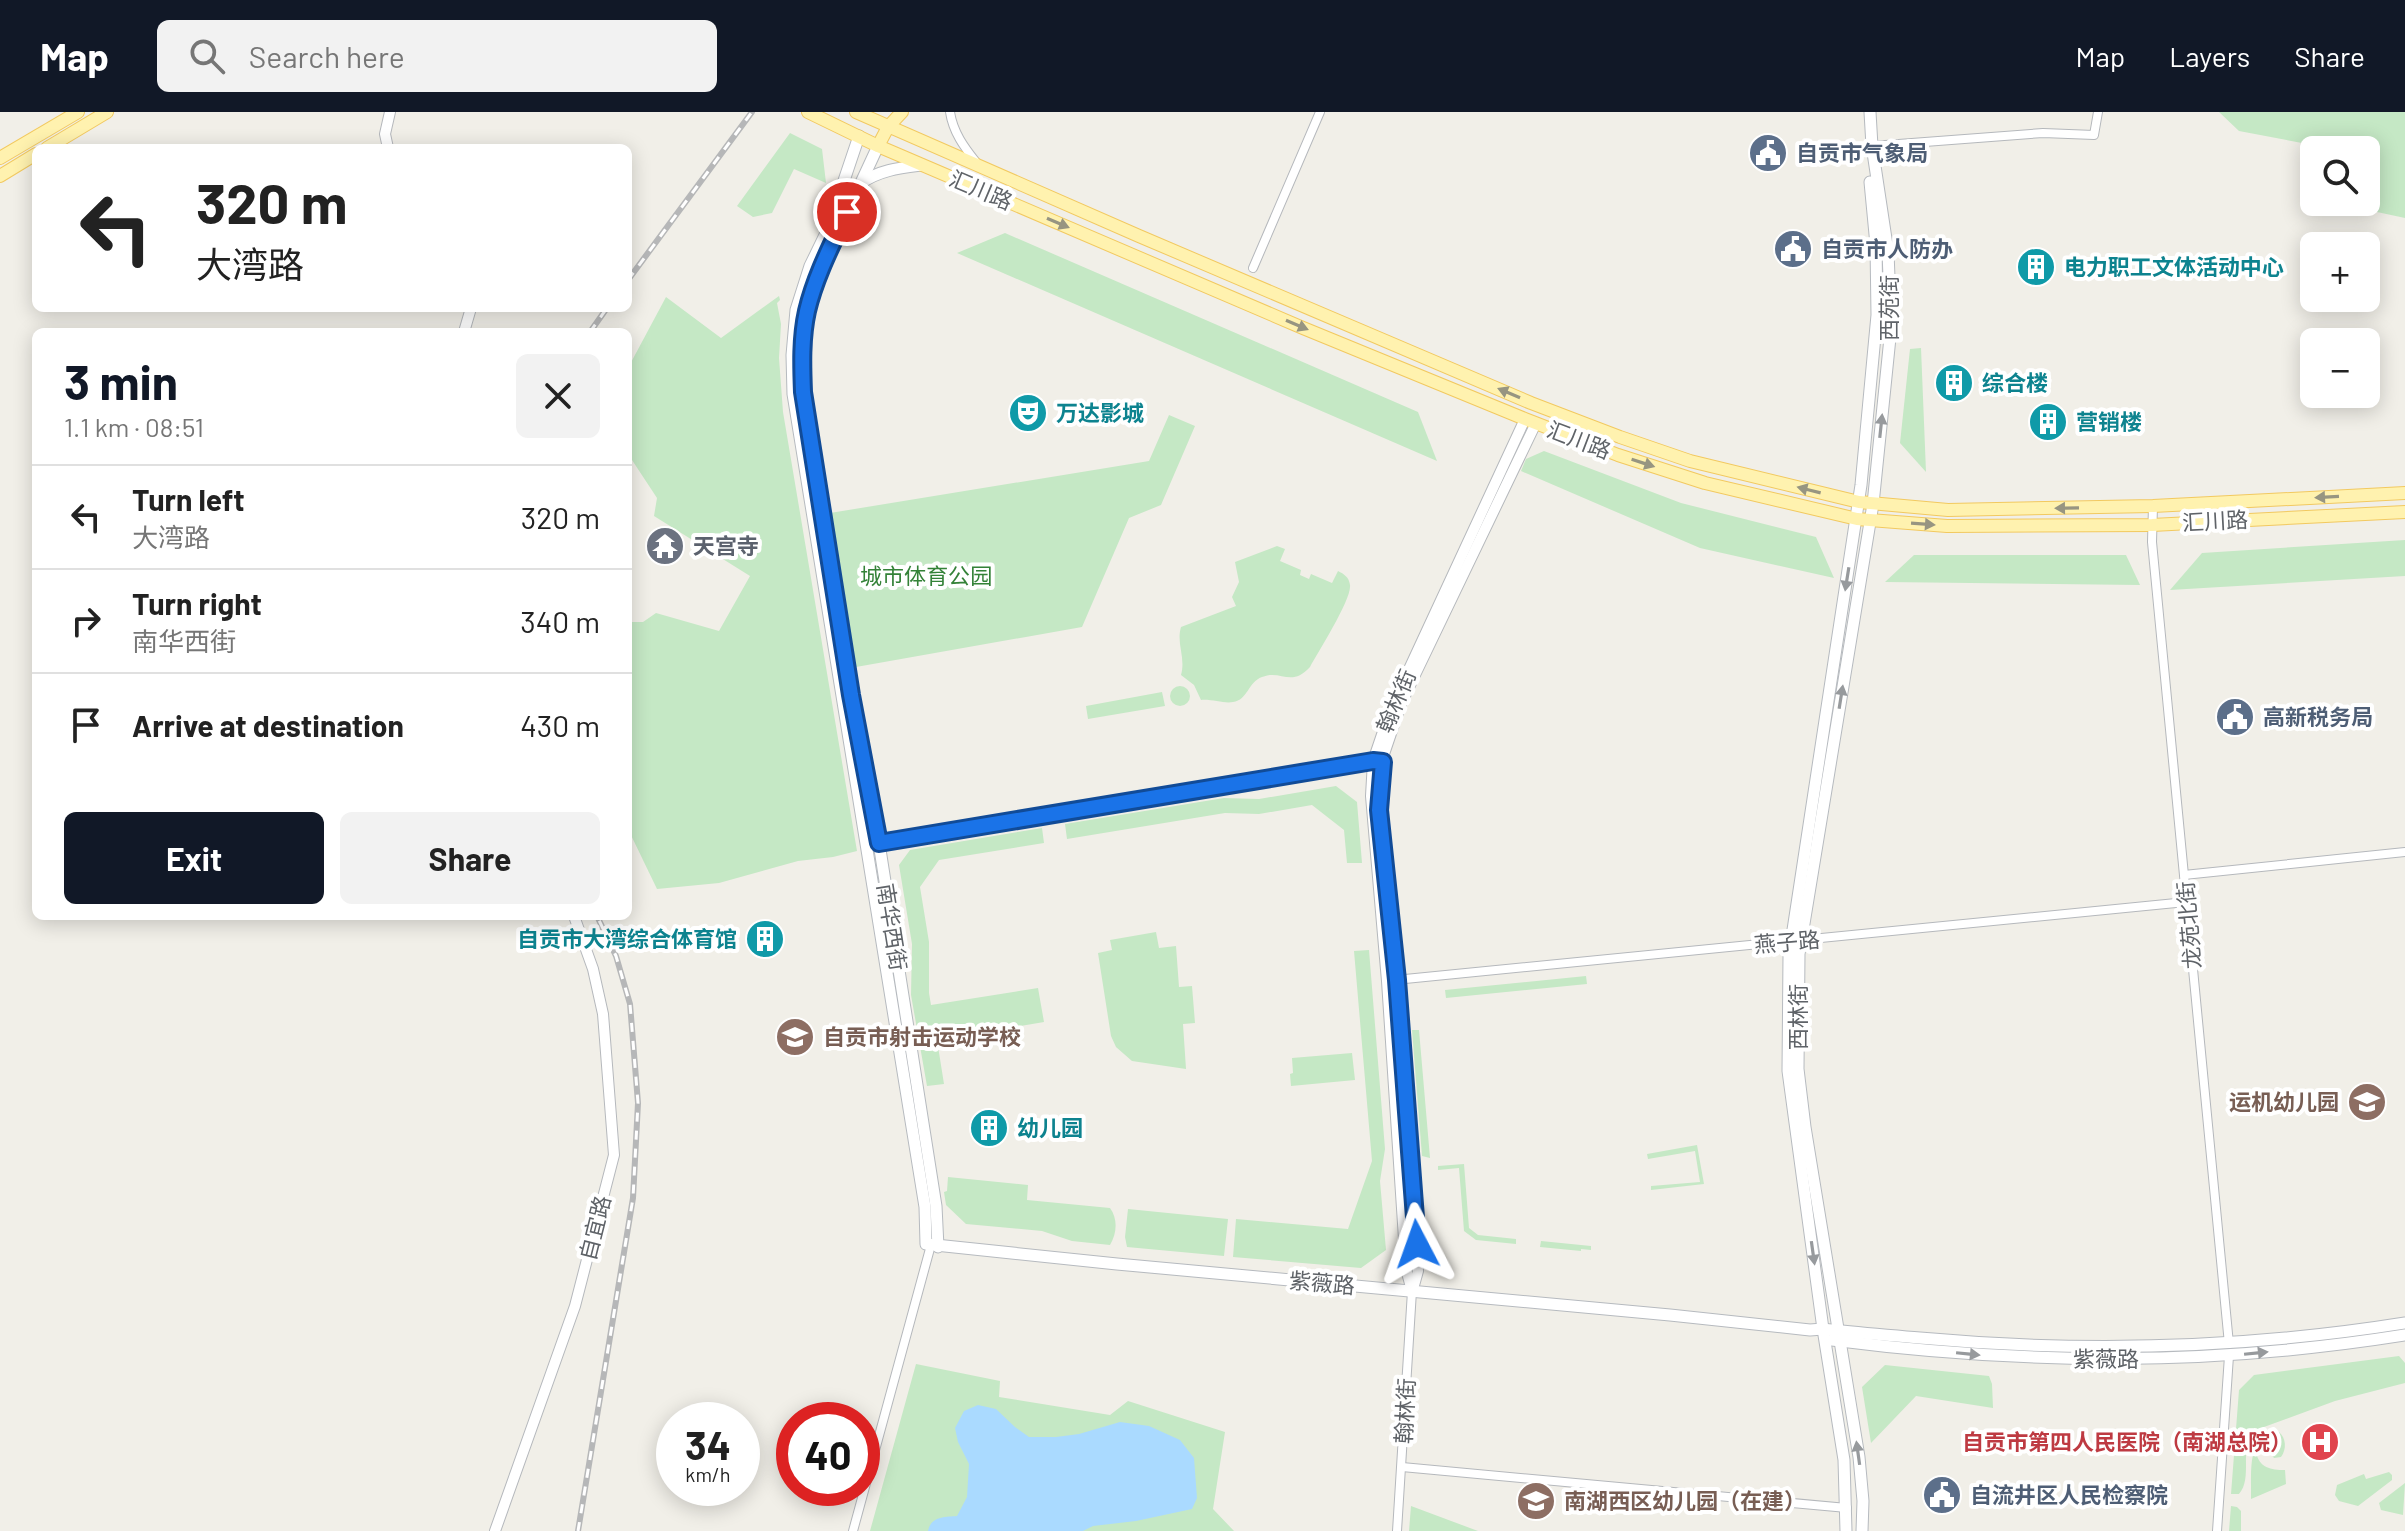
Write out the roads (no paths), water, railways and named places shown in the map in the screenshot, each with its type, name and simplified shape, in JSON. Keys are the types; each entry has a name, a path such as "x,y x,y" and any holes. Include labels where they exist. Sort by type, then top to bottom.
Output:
{"main road":[{"path":"0,158 78,112"},
{"name":"汇川路","path":"808,112 878,146 1303,328 1618,455 1705,483 1857,519 1947,526 2152,525 2405,512"},
{"name":"汇川路","path":"856,112 872,115 888,127 1531,403 1690,461 1859,502 1948,510 2153,506 2405,493"},
{"path":"878,146 888,127 902,112"},
{"name":"西苑街","path":"1867,112 1888,252 1891,328 1873,504"},
{"name":"西林街","path":"1846,1531 1844,1460 1788,1071 1787,1003 1857,519 1877,315 1876,245 1867,112"},
{"path":"54,144 106,113"},
{"path":"859,136 872,115"},
{"name":"南华西街","path":"859,136 827,231 802,289 796,310 792,355 798,433 819,561 873,844"},
{"name":"南华西街","path":"878,146 834,241 807,312 802,355 803,392 873,844 925,1207 926,1244 934,1246"},
{"path":"0,176 32,156"},
{"path":"860,184 885,170 922,165"},
{"name":"西林街","path":"1862,1531 1859,1457 1798,1069 1796,942 1873,504"},
{"name":"紫薇路","path":"934,1246 1670,1315 1810,1330 1993,1357 2096,1360 2345,1344 2405,1335"},
{"name":"紫薇路","path":"2229,1350 2405,1323"}],"street":[{"path":"387,144 385,134 390,112"},
{"path":"950,112 962,145 979,166"},
{"path":"1253,268 1320,112"},
{"path":"1872,146 2043,133 2094,135 2098,112"},
{"name":"翰林街","path":"1397,1531 1412,1291 1406,1269 1392,980 1371,796 1391,708 1530,421"},
{"name":"龙苑北街","path":"2153,506 2152,525 2229,1350 2217,1531"},
{"path":"873,844 1378,762"},
{"path":"2184,875 2405,852"},
{"name":"燕子路","path":"1392,980 2186,902"},
{"name":"自宜路","path":"495,1531 575,1306 614,1155 603,1014 593,969 575,920"},
{"name":"南华西街","path":"853,1531 934,1246"},
{"path":"1402,1467 1847,1508"}],"water":[{"path":"978,1405 996,1409 1029,1437 1079,1434 1120,1422 1149,1426 1180,1440 1194,1458 1197,1498 1192,1509 1093,1526 1083,1531 928,1531 935,1520 957,1516 967,1497 969,1464 955,1428 964,1411"}],"railway":[{"path":"632,275 752,112"},
{"path":"593,328 604,312"},
{"path":"578,1531 633,1198 638,1103 630,1004 616,956 599,920"}],"place":[{"name":"自贡市气象局","path":"1768,153"},
{"name":"自贡市人防办","path":"1793,249"},
{"name":"电力职工文体活动中心","path":"2036,267"},
{"name":"综合楼","path":"1954,383"},
{"name":"万达影城","path":"1028,413"},
{"name":"营销楼","path":"2048,422"},
{"name":"天宫寺","path":"665,546"},
{"name":"高新税务局","path":"2235,717"},
{"name":"自贡市大湾综合体育馆","path":"765,939"},
{"name":"自贡市射击运动学校","path":"795,1037"},
{"name":"运机幼儿园","path":"2367,1102"},
{"name":"幼儿园","path":"989,1128"},
{"name":"自贡市第四人民医院（南湖总院）","path":"2320,1442"},
{"name":"自流井区人民检察院","path":"1942,1495"},
{"name":"南湖西区幼儿园（在建）","path":"1536,1501"}],"park label":[{"name":"城市体育公园","path":"926,576"}]}
